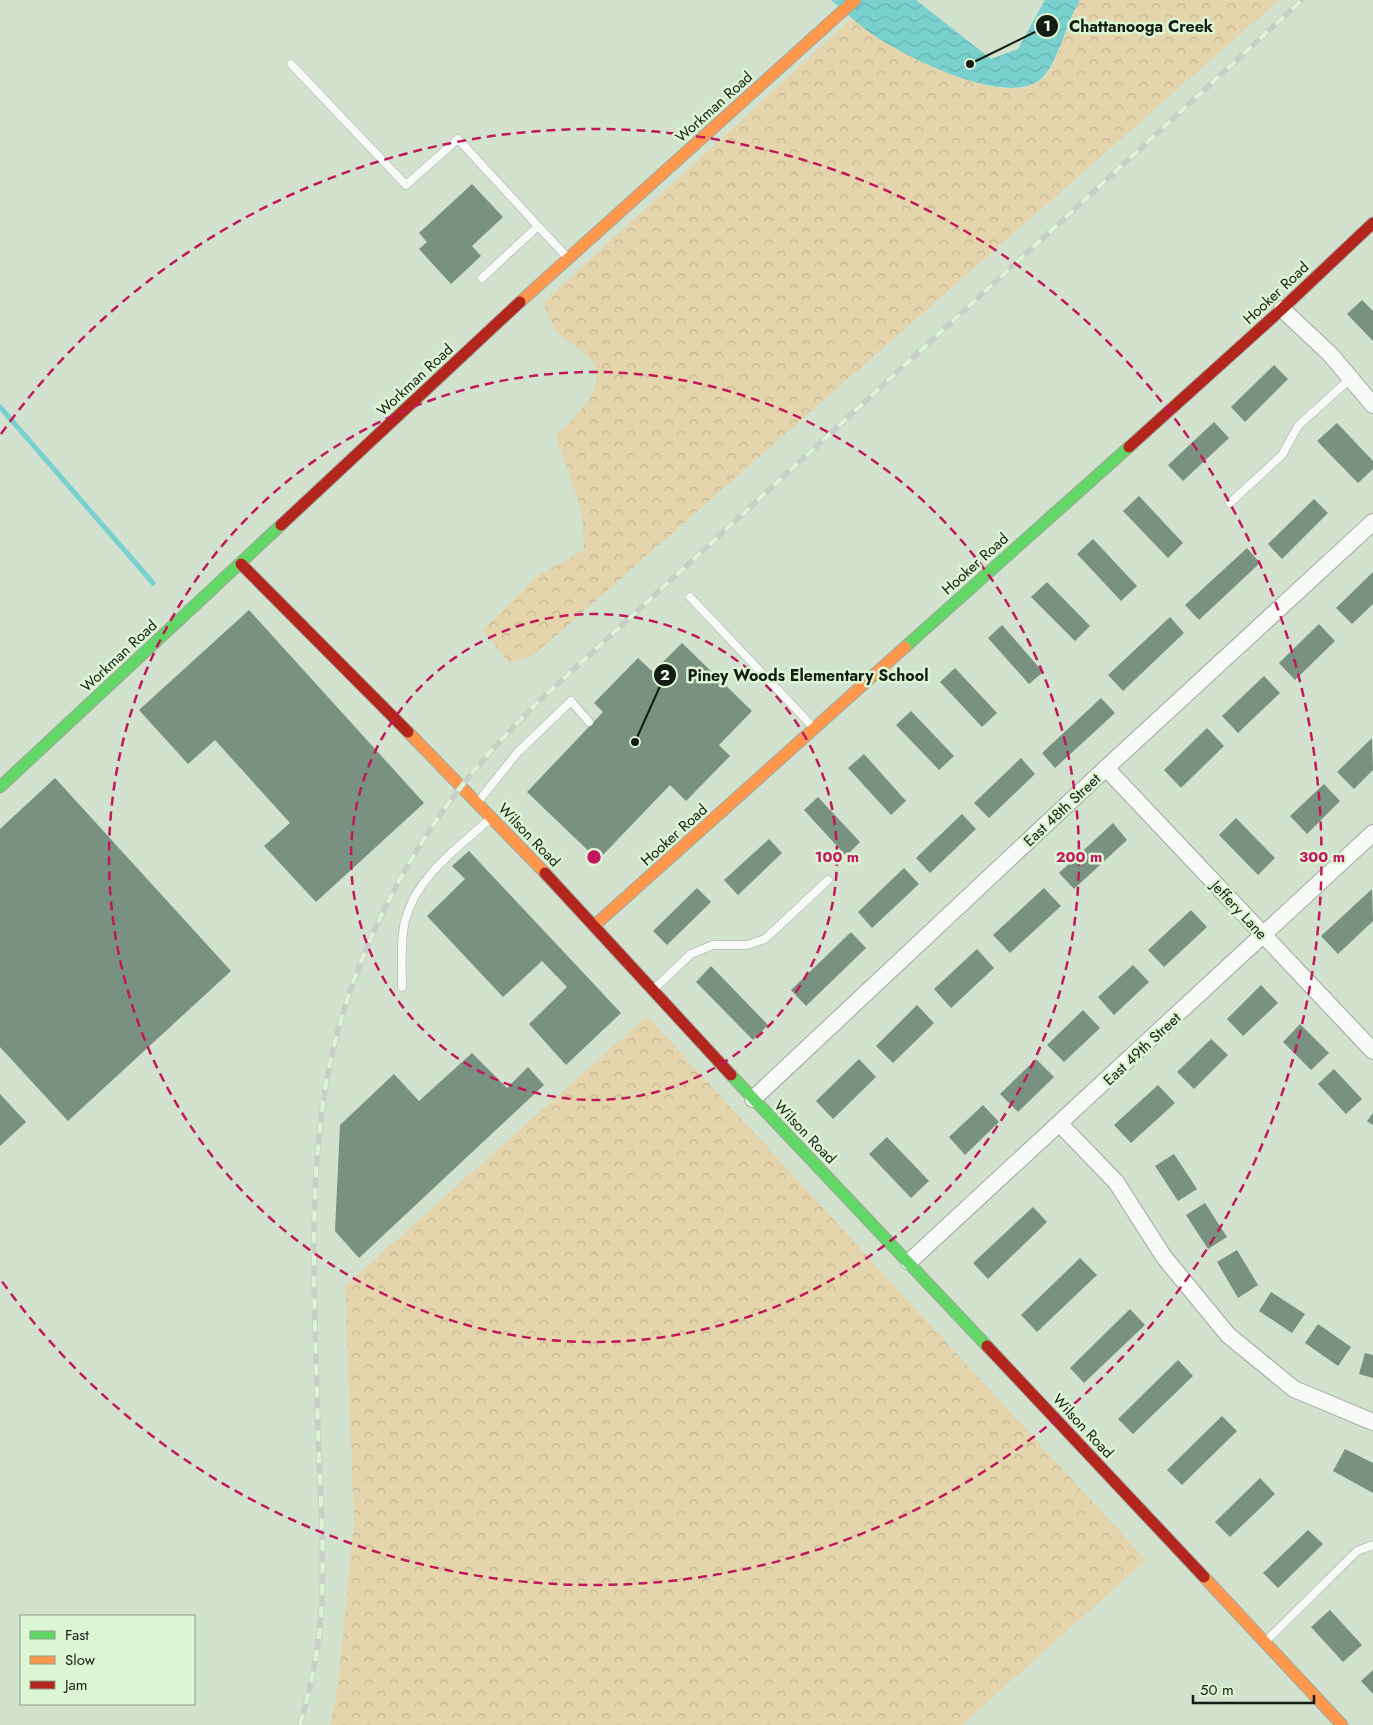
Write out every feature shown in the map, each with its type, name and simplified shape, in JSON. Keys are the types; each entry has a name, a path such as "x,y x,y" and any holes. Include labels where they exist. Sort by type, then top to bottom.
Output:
{"street":[{"name":"Workman Road","path":"0,787 567,258 856,0"},
{"name":"Hooker Road","path":"595,925 1282,309 1373,223"},
{"path":"1282,309 1330,354 1373,405"},
{"name":"East 48th Street","path":"753,1099 1106,768 1373,522"},
{"name":"Wilson Road","path":"241,564 595,925 753,1099 909,1262 1342,1725"},
{"name":"Jeffery Lane","path":"1106,768 1373,1051"},
{"name":"East 49th Street","path":"909,1262 1264,936 1373,833"},
{"path":"1060,1124 1116,1182 1164,1258 1228,1335 1294,1388 1373,1422"}],"lane":[{"path":"291,64 406,185 458,139 567,258"},
{"path":"482,278 538,226"},
{"path":"1230,503 1282,455 1298,426 1351,378"},
{"path":"690,597 815,728"},
{"path":"477,803 517,753 571,702 589,722"},
{"path":"402,987 403,934 405,920 413,901 428,876 491,818"},
{"path":"653,990 691,954 713,945 747,945 765,939 828,880"},
{"path":"1265,1642 1357,1551 1373,1545"}],"green space":[{"path":"1080,0 1279,0 534,655 509,663 483,630 537,576 584,550 582,512 556,437 587,402 597,381 596,370 587,356 559,334 543,303 852,18 891,44 947,73 977,83 1004,88 1028,87 1045,76 1051,68"},
{"path":"647,1016 1146,1560 962,1725 330,1725 338,1687 354,1521 345,1286"}],"water":[{"path":"831,0 916,0 991,59 1018,49 1045,0 1080,0 1059,50 1044,76 1029,85 1008,88 958,77 908,55 887,44 867,30"}],"building":[{"path":"472,184 503,217 472,246 481,256 451,284 419,249 427,242 419,233"},
{"path":"1362,300 1373,311 1373,341 1347,314"},
{"path":"1274,365 1288,379 1245,422 1231,407"},
{"path":"1214,422 1229,438 1183,481 1168,465"},
{"path":"1337,423 1373,461 1373,469 1358,483 1317,441"},
{"path":"1139,496 1183,543 1168,558 1123,511"},
{"path":"1314,499 1328,513 1282,559 1268,544"},
{"path":"1093,539 1137,586 1121,601 1077,554"},
{"path":"1247,548 1260,563 1199,620 1185,605"},
{"path":"1373,572 1373,604 1352,624 1336,608"},
{"path":"1047,582 1090,626 1075,641 1031,597"},
{"path":"249,610 424,803 316,902 264,846 290,823 215,740 188,764 139,710"},
{"path":"1170,617 1184,633 1123,691 1108,675"},
{"path":"1319,624 1335,641 1295,680 1279,663"},
{"path":"1002,625 1043,672 1029,684 988,638"},
{"path":"682,643 752,711 719,745 730,756 686,801 670,785 598,860 527,792 603,712 594,703 638,658 653,672"},
{"path":"955,668 997,713 982,727 940,682"},
{"path":"1264,676 1280,693 1238,733 1222,716"},
{"path":"1101,698 1115,713 1055,768 1042,753"},
{"path":"911,711 954,756 939,770 896,725"},
{"path":"1207,728 1224,746 1181,788 1164,770"},
{"path":"1372,738 1373,770 1354,789 1337,772"},
{"path":"864,754 906,801 891,815 848,768"},
{"path":"1021,758 1035,774 989,818 974,803"},
{"path":"55,778 231,971 68,1121 0,1047 0,829"},
{"path":"1324,784 1340,801 1307,834 1290,816"},
{"path":"818,797 860,842 846,856 804,810"},
{"path":"962,814 976,829 930,873 916,858"},
{"path":"1236,818 1275,858 1258,875 1219,835"},
{"path":"1113,823 1127,840 1074,889 1059,873"},
{"path":"769,839 782,853 738,895 724,880"},
{"path":"469,851 621,1013 566,1065 529,1024 567,987 542,961 503,997 427,916 465,879 452,866"},
{"path":"904,868 919,884 872,928 858,912"},
{"path":"697,888 711,902 667,945 653,931"},
{"path":"1044,888 1061,906 1010,953 993,935"},
{"path":"1372,889 1373,921 1338,954 1321,936"},
{"path":"1191,910 1207,927 1164,967 1148,950"},
{"path":"851,932 866,948 806,1006 791,990"},
{"path":"977,949 994,968 951,1008 934,989"},
{"path":"1133,965 1149,982 1114,1015 1098,997"},
{"path":"711,966 768,1025 753,1040 696,982"},
{"path":"1261,985 1278,1003 1243,1036 1227,1019"},
{"path":"917,1005 934,1023 893,1063 876,1046"},
{"path":"1083,1010 1100,1028 1064,1062 1047,1045"},
{"path":"1300,1024 1329,1053 1311,1070 1283,1042"},
{"path":"1211,1039 1228,1055 1194,1089 1177,1072"},
{"path":"472,1053 507,1088 528,1067 544,1085 359,1258 335,1231 340,1125 394,1074 419,1101"},
{"path":"859,1059 876,1077 833,1119 816,1101"},
{"path":"1036,1059 1054,1077 1018,1112 1000,1094"},
{"path":"1334,1069 1362,1099 1346,1114 1318,1084"},
{"path":"1158,1085 1175,1103 1131,1143 1114,1125"},
{"path":"0,1094 26,1122 0,1146"},
{"path":"983,1105 999,1122 965,1155 949,1137"},
{"path":"1373,1113 1373,1125 1367,1121"},
{"path":"887,1137 929,1181 911,1198 869,1154"},
{"path":"1174,1154 1197,1189 1178,1201 1155,1166"},
{"path":"1205,1203 1227,1237 1208,1249 1186,1215"},
{"path":"1033,1207 1047,1222 988,1279 973,1263"},
{"path":"1237,1250 1258,1285 1238,1298 1217,1262"},
{"path":"1080,1258 1097,1275 1037,1332 1021,1315"},
{"path":"1271,1292 1305,1314 1292,1333 1259,1311"},
{"path":"1130,1309 1145,1325 1084,1383 1070,1368"},
{"path":"1318,1324 1351,1347 1338,1366 1305,1343"},
{"path":"1365,1353 1373,1355 1373,1378 1359,1374"},
{"path":"1178,1360 1193,1376 1133,1434 1118,1419"},
{"path":"1222,1416 1237,1431 1182,1485 1167,1470"},
{"path":"1345,1449 1373,1463 1373,1493 1333,1471"},
{"path":"1260,1478 1275,1494 1230,1537 1215,1522"},
{"path":"1308,1530 1323,1544 1278,1588 1263,1573"},
{"path":"1330,1610 1362,1645 1343,1662 1311,1627"},
{"path":"1373,1670 1373,1694 1361,1681"}],"waterway":[{"path":"0,407 153,583"}],"railway":[{"path":"300,1725 315,1661 320,1629 322,1596 322,1535 314,1272 315,1191 322,1111 328,1073 337,1036 361,961 394,890 413,856 469,776 536,704 1302,0"}],"traffic: fast":[{"path":"905,647 1129,447"},
{"path":"0,787 281,525"},
{"path":"731,1075 987,1346"}],"traffic: slow":[{"path":"520,302 855,0"},
{"path":"595,925 905,647"},
{"path":"408,732 545,873"},
{"path":"1204,1577 1342,1725"}],"traffic: jam":[{"path":"1129,447 1282,309 1373,223"},
{"path":"281,525 520,302"},
{"path":"241,564 408,732"},
{"path":"545,873 731,1075"},
{"path":"987,1346 1204,1577"}],"place":[{"name":"Chattanooga Creek","path":"970,64"},
{"name":"Piney Woods Elementary School","path":"635,742"}]}
